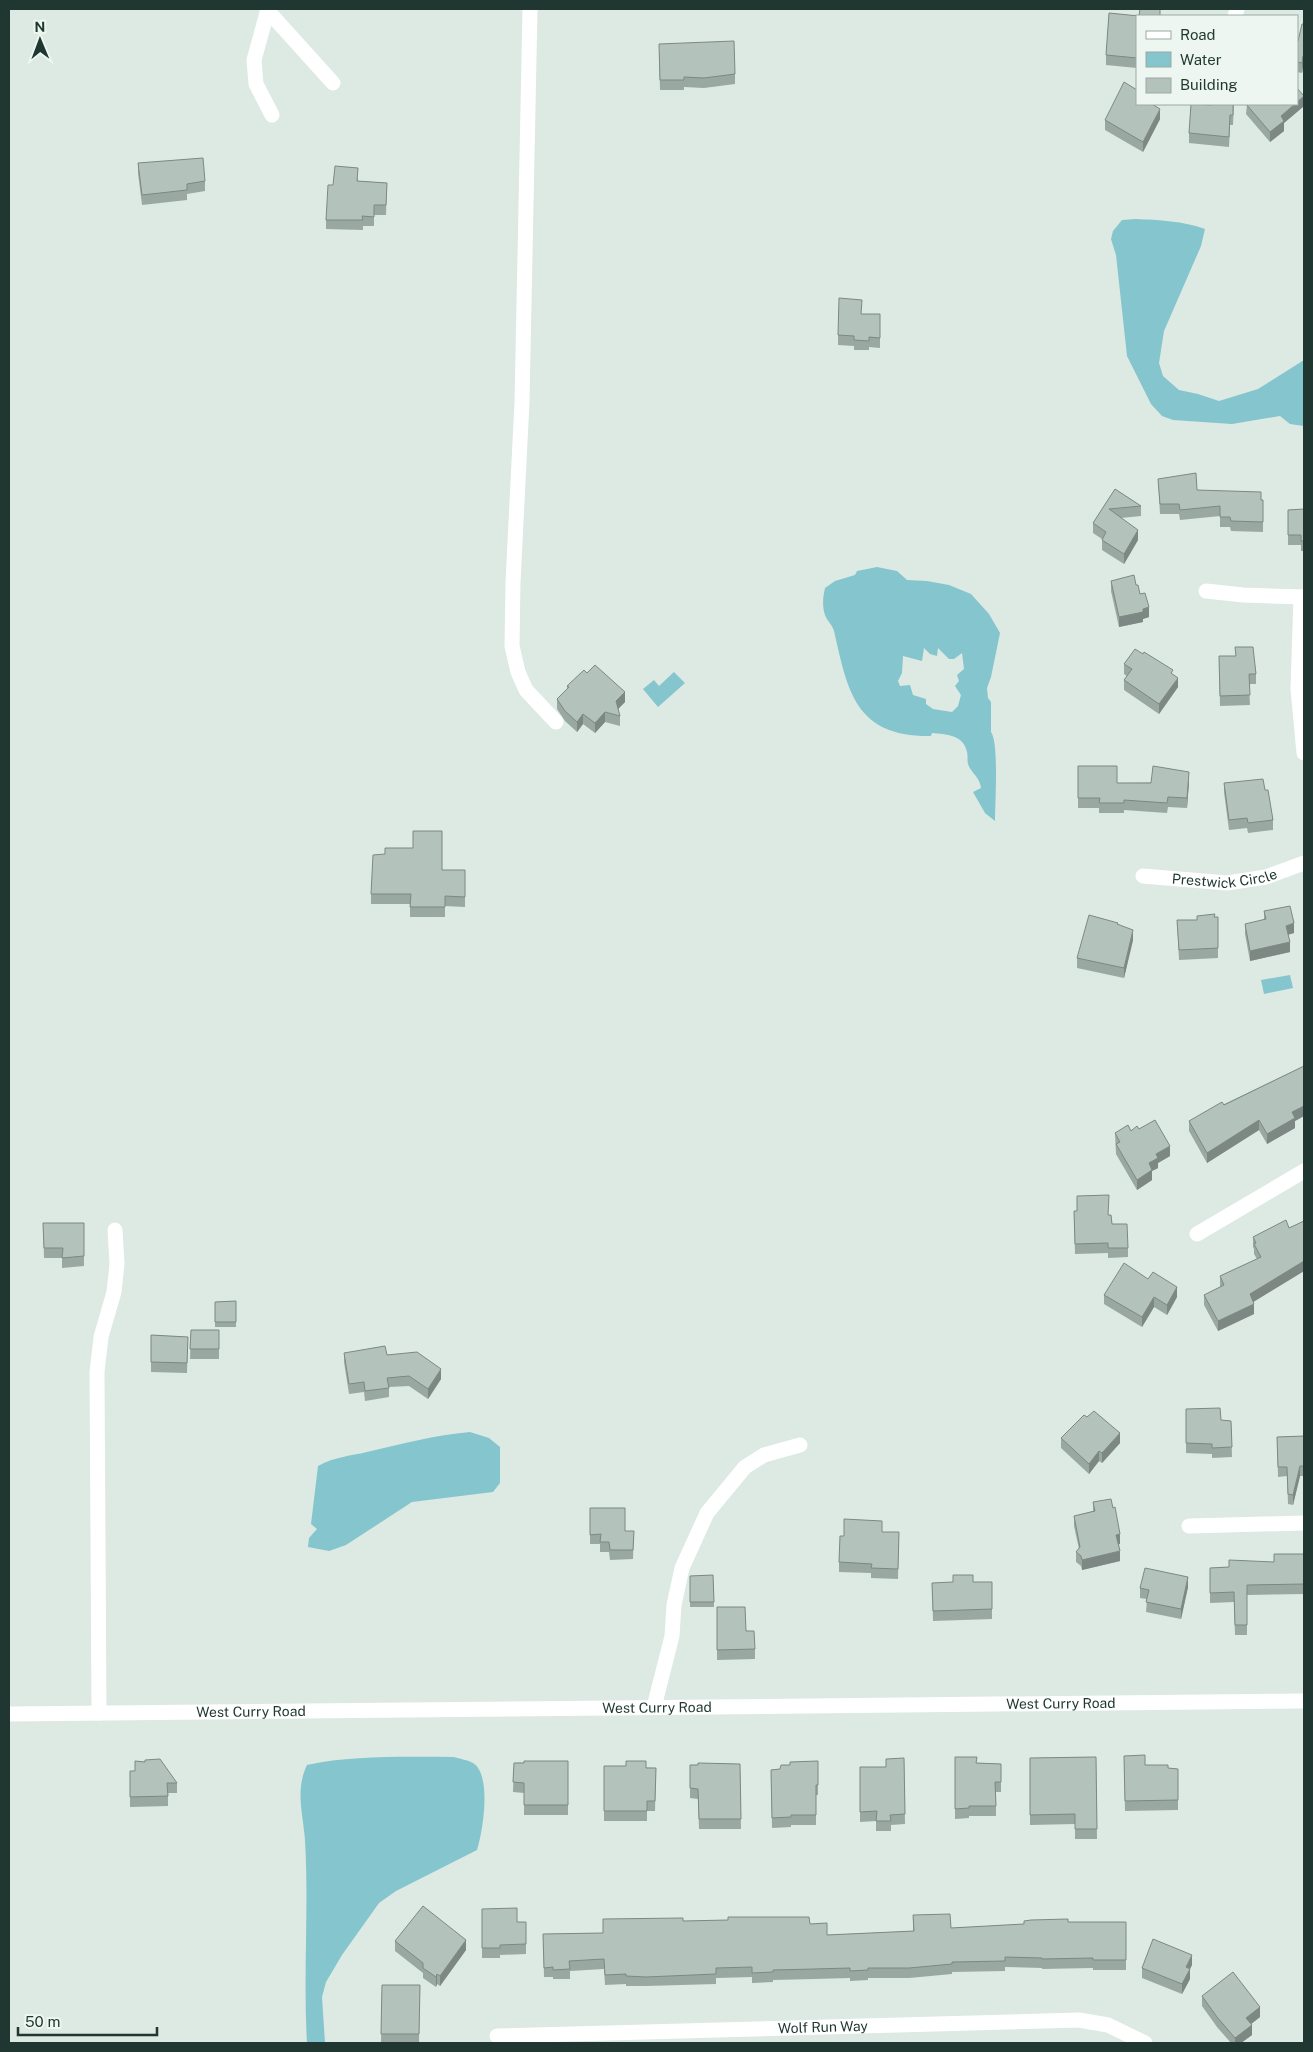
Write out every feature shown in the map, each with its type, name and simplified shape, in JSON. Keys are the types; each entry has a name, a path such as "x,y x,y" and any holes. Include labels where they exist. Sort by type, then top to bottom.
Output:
{"street":[{"path":"530,9 522,402 513,582 512,646 518,672 526,690 556,722"},
{"path":"268,10 333,83"},
{"path":"268,10 254,60 256,84 272,115"},
{"path":"1206,591 1243,595 1302,597 1298,689 1304,753"},
{"name":"Prestwick Circle","path":"1143,876 1227,882 1266,878 1304,863"},
{"path":"1197,1234 1304,1171"},
{"path":"99,1713 96,1372 101,1337 111,1306 117,1264 115,1230"},
{"path":"654,1707 672,1636 674,1605 682,1568 708,1514 745,1467 764,1455 800,1445"},
{"path":"1189,1526 1304,1523"},
{"name":"West Curry Road","path":"9,1714 1304,1701"},
{"name":"Wolf Run Way","path":"497,2036 630,2038 1079,2020 1108,2025 1145,2043"}],"water":[{"path":"1122,220 1162,220 1205,229 1201,246 1164,331 1159,363 1163,376 1179,390 1219,401 1258,389 1304,360 1304,426 1290,424 1280,416 1232,424 1173,420 1162,416 1151,404 1127,356 1116,255 1111,239 1113,231"},
{"path":"877,567 897,571 907,580 949,585 971,594 989,614 1000,633 987,688 988,698 991,702 991,732 996,760 995,821 985,813 973,792 981,788 968,764 967,752 962,742 954,736 943,734 932,733 931,736 906,734 886,729 871,720 851,692 834,631 825,615 823,601 825,588 835,581 855,575 857,571","holes":["924,648 930,654 937,656 938,648 949,659 954,659 962,653 964,669 957,675 959,681 955,686 961,695 958,706 952,712 933,709 926,704 926,699 913,695 910,685 900,686 898,681 902,673 903,656 922,661"]},
{"path":"674,672 685,683 658,707 643,689 654,680 659,686"},
{"path":"1290,975 1293,988 1264,994 1261,980"},
{"path":"470,1432 489,1438 500,1447 500,1483 493,1492 412,1502 346,1545 329,1551 308,1547 309,1538 317,1529 311,1524 318,1466 336,1459 405,1443"},
{"path":"454,1757 473,1763 479,1769 482,1779 484,1804 482,1830 477,1850 396,1891 379,1903 342,1955 326,1982 322,1997 325,2043 307,2043 306,1865 301,1784 307,1765 362,1758"}],"building":[{"path":"1140,9 1160,9 1160,15 1139,15"},
{"path":"1109,13 1136,16 1136,58 1106,55"},
{"path":"1302,24 1304,24 1304,56 1302,63 1298,62 1298,41"},
{"path":"734,41 735,74 704,78 684,77 684,80 660,80 659,44"},
{"path":"1124,82 1136,89 1136,105 1154,105 1160,109 1143,142 1105,120"},
{"path":"1298,89 1304,96 1298,101"},
{"path":"1191,105 1233,105 1233,115 1230,115 1229,137 1189,133"},
{"path":"1247,105 1294,105 1281,116 1284,121 1270,132"},
{"path":"203,158 205,181 187,184 187,190 142,195 138,163"},
{"path":"335,166 358,168 357,181 387,183 386,205 374,205 374,217 362,216 363,220 326,220 328,185 333,185"},
{"path":"839,298 862,300 861,314 880,314 880,338 869,337 869,341 854,340 854,336 838,335"},
{"path":"1196,473 1197,490 1261,492 1263,522 1231,521 1230,517 1220,517 1220,506 1180,510 1179,504 1160,504 1158,479"},
{"path":"1115,489 1141,506 1109,509 1138,530 1124,554 1102,540 1106,532 1093,523"},
{"path":"1304,509 1304,541 1301,541 1301,535 1288,535 1288,510"},
{"path":"1134,575 1140,594 1145,593 1149,607 1143,609 1143,612 1119,617 1111,581"},
{"path":"1235,647 1253,647 1256,674 1249,674 1250,695 1220,696 1219,656 1236,656"},
{"path":"1135,649 1143,654 1144,652 1173,670 1171,673 1178,678 1159,704 1124,680 1132,669 1124,664"},
{"path":"595,665 625,692 616,701 620,716 605,712 595,723 583,714 577,722 565,711 557,699 569,687 567,686 584,670 587,673"},
{"path":"1078,766 1117,766 1117,783 1151,783 1153,766 1189,772 1187,798 1168,797 1167,803 1124,800 1124,803 1099,803 1100,798 1078,798"},
{"path":"1263,779 1265,790 1268,790 1273,820 1248,823 1247,818 1229,820 1224,783"},
{"path":"413,831 442,831 442,870 465,870 465,897 445,896 445,907 410,907 411,894 371,894 373,855 385,854 385,848 413,848"},
{"path":"1290,906 1294,923 1286,926 1290,942 1250,951 1245,924 1266,919 1264,911"},
{"path":"1215,914 1214,917 1218,917 1218,948 1179,950 1177,920 1197,920 1197,916"},
{"path":"1089,915 1118,923 1133,930 1124,968 1077,958"},
{"path":"1304,1066 1304,1106 1292,1112 1295,1118 1267,1134 1259,1120 1207,1153 1189,1121 1222,1102 1224,1105"},
{"path":"1155,1120 1170,1146 1156,1154 1158,1158 1149,1163 1152,1170 1137,1180 1116,1144 1120,1142 1115,1133 1128,1125 1131,1131 1137,1126 1139,1129"},
{"path":"1109,1195 1108,1215 1111,1215 1112,1224 1127,1224 1128,1248 1108,1248 1108,1243 1075,1244 1074,1211 1077,1211 1077,1196"},
{"path":"1286,1220 1289,1228 1304,1221 1304,1261 1250,1294 1254,1304 1218,1321 1204,1295 1224,1285 1220,1276 1261,1257 1254,1244 1256,1243 1253,1237"},
{"path":"43,1223 84,1223 84,1256 62,1258 63,1248 44,1248"},
{"path":"1124,1263 1148,1279 1153,1272 1177,1287 1167,1305 1154,1297 1142,1317 1104,1295"},
{"path":"236,1301 236,1322 215,1322 215,1302"},
{"path":"191,1330 219,1330 219,1349 190,1349"},
{"path":"151,1335 188,1337 187,1363 151,1362"},
{"path":"385,1346 387,1355 417,1352 441,1369 428,1389 409,1376 387,1378 389,1388 365,1391 364,1382 349,1384 344,1353"},
{"path":"1220,1408 1221,1420 1231,1421 1232,1447 1212,1448 1212,1444 1186,1443 1186,1409"},
{"path":"1094,1411 1120,1433 1102,1453 1099,1451 1089,1464 1061,1438 1084,1415 1087,1417"},
{"path":"1304,1436 1304,1466 1300,1466 1293,1495 1288,1494 1287,1467 1278,1467 1277,1437"},
{"path":"1111,1499 1113,1508 1115,1507 1120,1534 1116,1535 1120,1551 1082,1560 1081,1556 1076,1552 1080,1547 1074,1516 1095,1511 1093,1502"},
{"path":"590,1508 625,1508 625,1531 634,1531 633,1550 610,1550 609,1542 600,1542 601,1534 590,1535"},
{"path":"844,1519 882,1521 882,1532 899,1532 898,1569 871,1568 872,1564 839,1562 840,1536 844,1536"},
{"path":"1274,1554 1304,1554 1304,1584 1247,1585 1247,1625 1235,1625 1234,1592 1210,1593 1210,1568 1229,1567 1229,1560 1274,1562"},
{"path":"1145,1568 1188,1577 1181,1609 1146,1602 1149,1590 1140,1588"},
{"path":"713,1575 714,1602 690,1602 690,1576"},
{"path":"953,1575 973,1575 973,1582 992,1582 992,1609 933,1611 932,1583 953,1582"},
{"path":"717,1607 745,1607 746,1631 754,1631 755,1649 717,1650"},
{"path":"1145,1755 1145,1765 1168,1765 1168,1768 1178,1769 1178,1800 1125,1801 1124,1756"},
{"path":"955,1757 977,1757 976,1763 1001,1764 1001,1782 995,1782 996,1806 969,1806 969,1808 955,1809"},
{"path":"1096,1757 1097,1829 1075,1829 1075,1814 1030,1815 1030,1758"},
{"path":"904,1758 905,1814 890,1815 891,1821 876,1821 877,1811 860,1812 860,1767 886,1767 886,1759"},
{"path":"160,1759 177,1783 167,1783 168,1796 130,1797 130,1771 135,1771 135,1761 145,1762 145,1760"},
{"path":"524,1761 568,1761 568,1805 524,1805 524,1783 513,1782 514,1763 524,1763"},
{"path":"626,1761 646,1761 646,1768 656,1768 655,1801 647,1801 647,1811 604,1811 604,1766 626,1766"},
{"path":"818,1761 816,1815 791,1815 791,1817 772,1818 771,1770 780,1769 781,1765 790,1765 790,1762"},
{"path":"698,1763 740,1764 741,1819 699,1819 698,1789 690,1788 690,1765 698,1765"},
{"path":"423,1906 466,1940 440,1976 437,1974 436,1977 423,1968 423,1963 395,1941"},
{"path":"517,1908 517,1922 526,1922 526,1944 500,1945 500,1948 482,1948 482,1909"},
{"path":"950,1914 951,1928 1024,1924 1024,1921 1031,1920 1068,1919 1068,1922 1126,1922 1126,1960 1005,1957 1005,1961 952,1962 952,1964 909,1968 868,1968 868,1970 850,1971 850,1968 773,1970 773,1972 752,1973 752,1967 716,1968 716,1974 646,1977 626,1976 626,1974 605,1975 604,1959 569,1961 570,1969 553,1970 553,1967 544,1968 543,1934 603,1933 603,1919 683,1918 683,1921 728,1920 728,1917 809,1917 810,1924 827,1923 827,1935 914,1931 913,1915"},
{"path":"1153,1939 1192,1955 1186,1967 1190,1969 1182,1984 1142,1968"},
{"path":"1233,1972 1260,2007 1246,2018 1252,2025 1235,2038 1202,1996"},
{"path":"382,1985 420,1985 419,2034 381,2034"}]}
